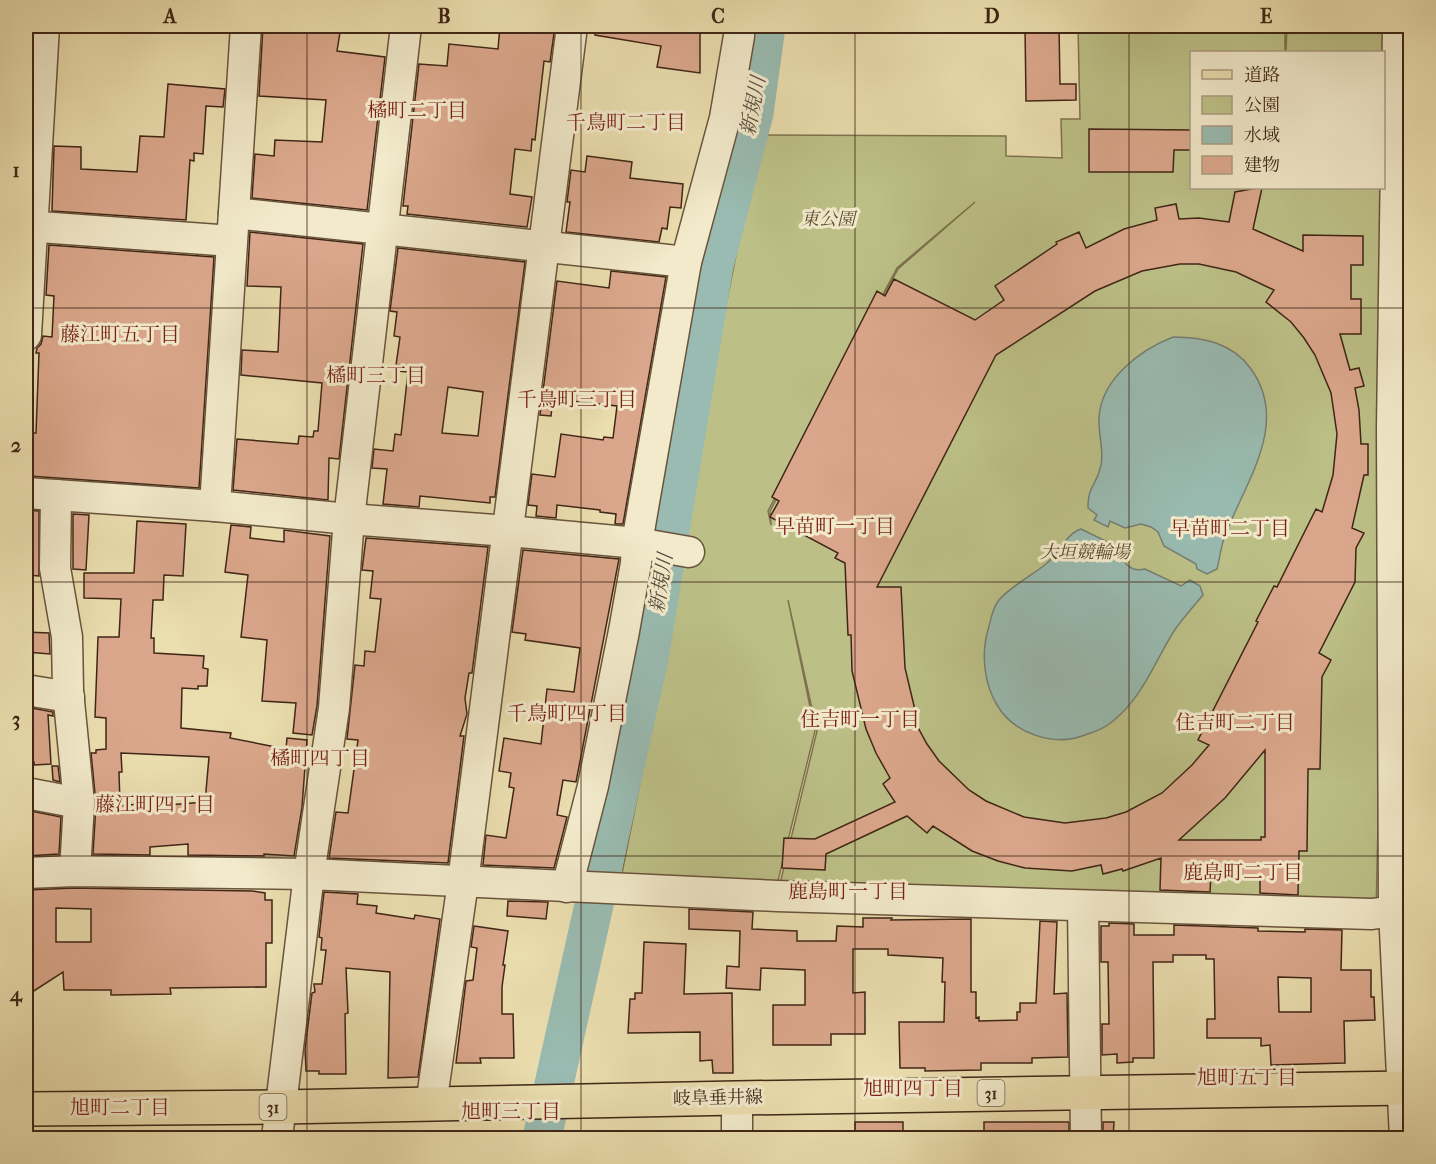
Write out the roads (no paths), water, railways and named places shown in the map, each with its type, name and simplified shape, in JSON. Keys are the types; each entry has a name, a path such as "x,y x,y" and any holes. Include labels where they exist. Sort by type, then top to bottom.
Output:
{"main road":[{"name":"岐阜垂井線","path":"26,1109 279,1123 432,1105 521,1102 1407,1088"}],"street":[{"path":"26,335 29,227 44,26"},
{"path":"215,506 246,26"},
{"path":"279,1123 309,874 334,708 349,519 406,26"},
{"path":"432,1105 463,882 572,26"},
{"path":"572,887 636,563 643,544 686,262 725,118 740,36 739,26"},
{"path":"1398,26 1403,125 1401,586 1402,910 1407,1088 1405,1138"},
{"path":"29,227 384,228 686,262"},
{"path":"26,493 215,506 508,531 643,544 689,552"},
{"path":"56,495 55,568 67,638 69,697 79,803 75,870"},
{"path":"26,690 69,697"},
{"path":"26,794 79,803"},
{"path":"26,873 75,870 309,874 777,896 1372,914 1402,910"},
{"path":"1083,906 1086,1138"},
{"path":"736,1098 737,1138"}],"water":[{"path":"1173,337 1195,338 1216,343 1244,360 1262,389 1266,410 1266,431 1261,452 1224,537 1217,569 1207,574 1197,569 1196,564 1164,546 1158,532 1151,527 1141,524 1125,528 1110,521 1108,527 1094,520 1097,515 1088,508 1090,491 1101,463 1099,418 1101,404 1107,391 1124,368 1136,358"},
{"path":"1081,529 1118,547 1127,565 1135,569 1145,569 1181,586 1190,580 1200,586 1203,595 1174,631 1133,701 1113,721 1092,733 1073,738 1048,738 1014,724 997,705 989,688 985,668 986,639 993,610 999,600 1046,564 1071,535"}],"waterway":[{"name":"新規川","path":"542,1138 649,658 714,265 754,113 766,26"}],"district":[{"name":"橘町二丁目","path":"417,110"},
{"name":"千鳥町二丁目","path":"626,122"},
{"name":"藤江町五丁目","path":"120,334"},
{"name":"橘町三丁目","path":"376,375"},
{"name":"千鳥町三丁目","path":"577,399"},
{"name":"早苗町一丁目","path":"835,526"},
{"name":"早苗町二丁目","path":"1230,528"},
{"name":"千鳥町四丁目","path":"567,713"},
{"name":"住吉町一丁目","path":"860,719"},
{"name":"住吉町二丁目","path":"1235,722"},
{"name":"橘町四丁目","path":"320,758"},
{"name":"藤江町四丁目","path":"155,804"},
{"name":"鹿島町二丁目","path":"1243,872"},
{"name":"鹿島町一丁目","path":"848,891"},
{"name":"旭町五丁目","path":"1247,1077"},
{"name":"旭町四丁目","path":"913,1088"},
{"name":"旭町二丁目","path":"120,1107"},
{"name":"旭町三丁目","path":"511,1111"}],"park label":[{"name":"東公園","path":"828,219"},
{"name":"大垣競輪場","path":"1085,552"}]}
